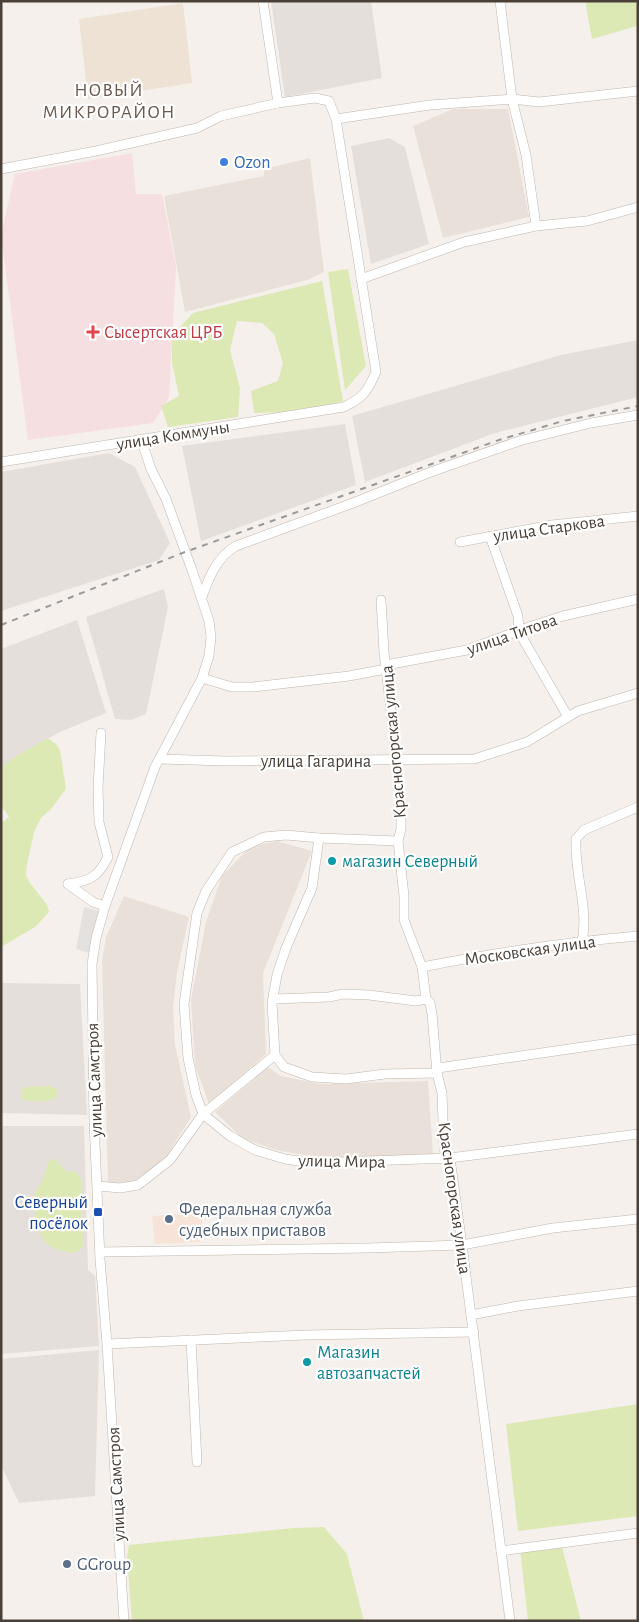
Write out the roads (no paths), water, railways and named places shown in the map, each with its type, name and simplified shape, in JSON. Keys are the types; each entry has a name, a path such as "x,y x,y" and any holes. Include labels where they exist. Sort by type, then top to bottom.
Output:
{"street":[{"path":"263,1 278,103"},
{"path":"500,1 512,99 526,155 536,226"},
{"path":"336,118 430,105 512,99 539,102 638,91"},
{"path":"1,169 96,151 197,128 221,116 278,103 315,98 329,101 336,118 361,279 464,242 536,226 587,221 638,207"},
{"name":"улица Коммуны","path":"1,462 344,407 356,401 368,391 376,372 361,279"},
{"path":"202,597 211,572 229,550 236,546 518,441 591,423 638,415"},
{"name":"улица Самстроя","path":"124,1621 108,1344 100,1252 94,1121 92,964 96,938 105,906 155,767 202,678 209,656 211,637 209,621 202,597 166,499 151,469 141,439"},
{"name":"улица Старкова","path":"460,542 552,525 638,516"},
{"path":"490,536 518,616 519,632 568,717"},
{"name":"улица Титова","path":"202,678 232,687 253,687 340,677 467,650 563,616 638,599"},
{"name":"Красногорская улица","path":"381,600 401,810 401,829 398,841 404,896 404,920 422,967 426,999 430,1003 432,1014 442,1093 444,1149 450,1158 510,1621"},
{"name":"улица Гагарина","path":"160,759 225,761 474,759 527,742 578,710 638,693"},
{"path":"101,734 98,788 99,822 108,857 103,867 90,880 68,884 93,902 105,906"},
{"path":"582,942 585,916 575,851 576,839 584,830 638,807"},
{"path":"203,1114 196,1095 188,1058 184,1004 197,913 206,891 232,852 264,837 286,834 319,838 398,841"},
{"path":"319,838 312,888 286,948 277,975 273,999 275,1055 284,1067 312,1077 346,1079 385,1074 438,1071 638,1040"},
{"name":"Московская улица","path":"422,967 494,953 638,936"},
{"path":"273,999 329,997 343,994 416,1001 426,999"},
{"path":"98,1186 120,1188 138,1185 170,1160 203,1114 275,1055"},
{"name":"улица Мира","path":"203,1114 230,1136 255,1150 286,1159 312,1163 450,1158 638,1134"},
{"path":"100,1252 462,1245 553,1228 638,1219"},
{"path":"471,1315 518,1306 638,1291"},
{"path":"108,1344 306,1335 474,1332"},
{"path":"191,1340 197,1462"},
{"path":"501,1551 638,1533"}],"railway":[{"path":"1,625 185,552 499,440 563,421 638,406"}],"place":[{"name":"Ozon","path":"224,162"},
{"name":"Сысертская ЦРБ","path":"93,332"},
{"name":"магазин Северный","path":"332,861"},
{"name":"Северный посёлок","path":"98,1212"},
{"name":"Федеральная служба судебных приставов","path":"169,1219"},
{"name":"Магазин автозапчастей","path":"307,1362"},
{"name":"GGroup","path":"67,1564"}],"district":[{"name":"НОВЫЙ МИКРОРАЙОН","path":"109,100"}]}
